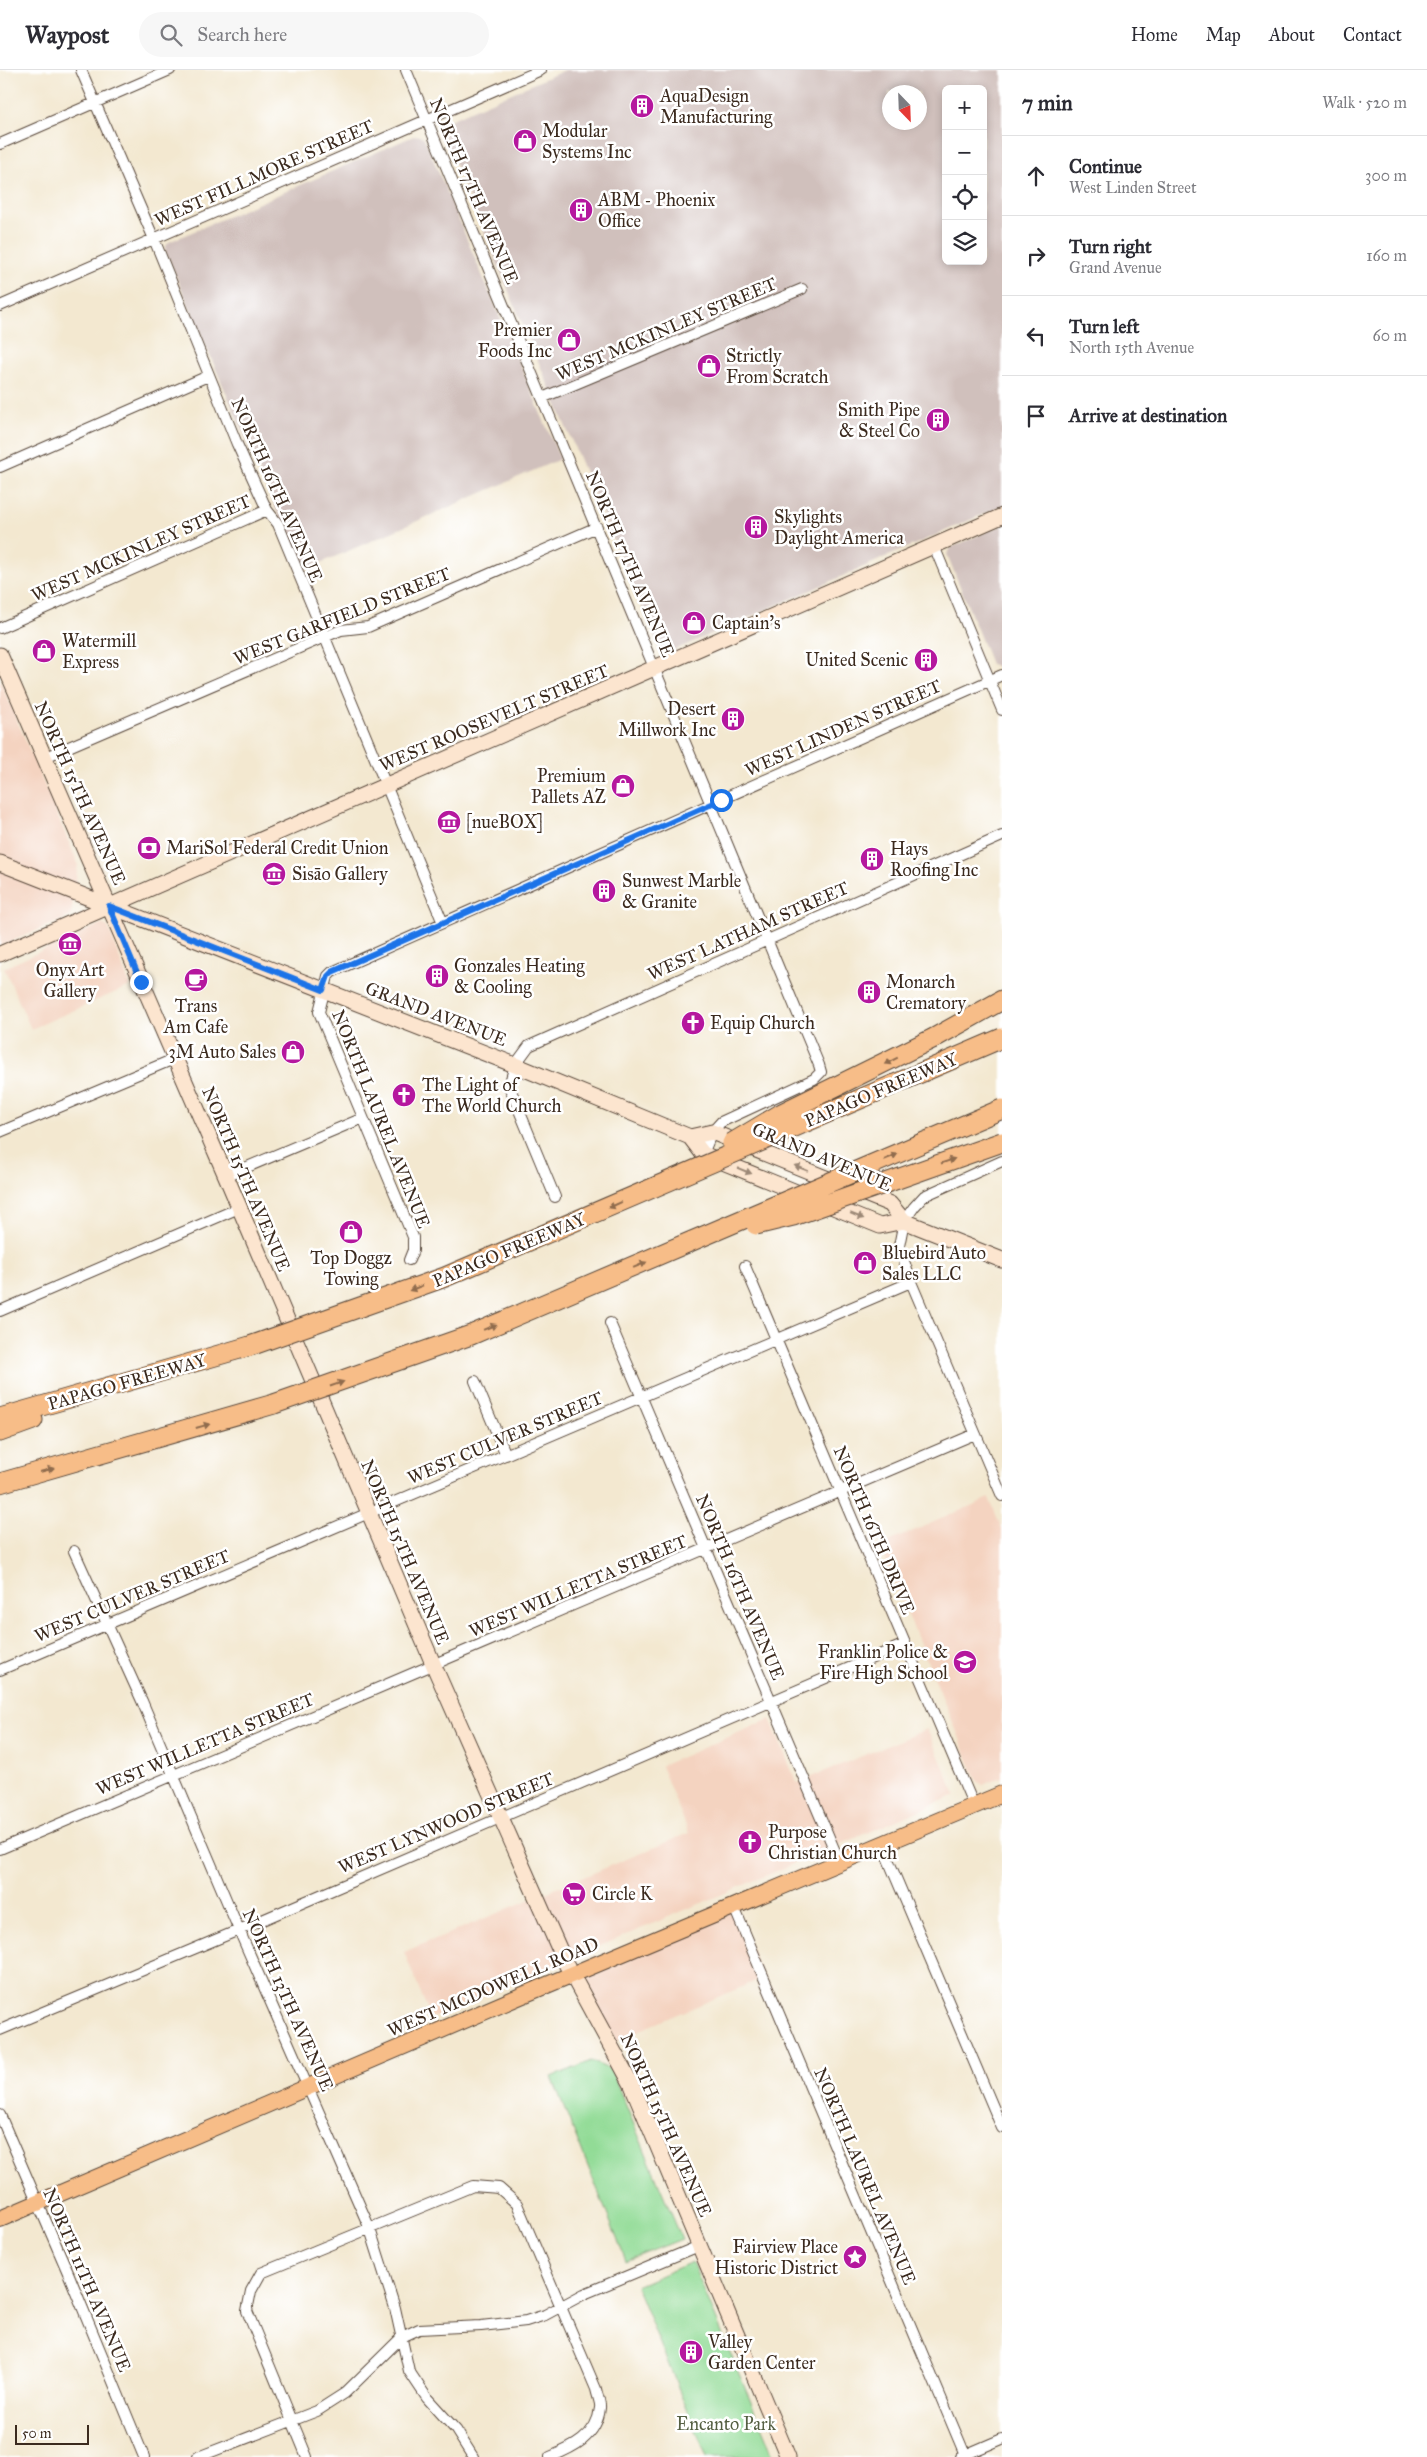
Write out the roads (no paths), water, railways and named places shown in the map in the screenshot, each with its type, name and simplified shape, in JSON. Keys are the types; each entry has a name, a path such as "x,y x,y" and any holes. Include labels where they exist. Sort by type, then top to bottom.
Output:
{"highway":[{"path":"659,1185 782,1114 918,1048 1002,1000"},
{"name":"PAPAGO FREEWAY","path":"0,1418 156,1375 250,1346 446,1277 1002,1038"},
{"path":"0,1483 274,1404 471,1335 701,1239 1002,1108"},
{"path":"701,1239 793,1216 1002,1142"},
{"path":"0,1432 156,1375"}],"main road":[{"name":"WEST MCDOWELL ROAD","path":"0,2219 572,1974 1002,1794"}],"street":[{"name":"NORTH 16TH AVENUE","path":"81,70 154,239 208,376 267,510 278,524 443,923"},
{"path":"0,144 170,70"},
{"name":"NORTH 17TH AVENUE","path":"406,70 656,668 821,1072 814,1079 721,1122 712,1132"},
{"name":"WEST FILLMORE STREET","path":"0,306 540,70"},
{"name":"WEST MCKINLEY STREET","path":"542,398 802,289"},
{"path":"0,467 208,376"},
{"name":"WEST MCKINLEY STREET","path":"0,628 267,510"},
{"name":"WEST ROOSEVELT STREET","path":"0,954 1002,516"},
{"name":"WEST GARFIELD STREET","path":"43,758 341,630 368,627 597,527"},
{"path":"934,546 1002,710"},
{"name":"NORTH 15TH AVENUE","path":"0,656 226,1176 433,1665 572,1974 632,2085 788,2457"},
{"name":"WEST LINDEN STREET","path":"323,990 328,976 332,972 1002,675"},
{"name":"WEST LATHAM STREET","path":"515,1065 529,1046 1002,836"},
{"name":"GRAND AVENUE","path":"0,863 515,1065 690,1137"},
{"name":"NORTH LAUREL AVENUE","path":"323,990 319,1012 413,1237 413,1250 409,1260"},
{"path":"0,1132 174,1059"},
{"path":"515,1065 509,1086 555,1197"},
{"path":"226,1176 363,1118"},
{"path":"703,1154 690,1137 712,1132"},
{"path":"703,1154 712,1132"},
{"name":"GRAND AVENUE","path":"712,1132 890,1204 904,1222"},
{"name":"GRAND AVENUE","path":"703,1154 880,1226 904,1222 1002,1260"},
{"path":"1002,1161 924,1196 904,1222 899,1246 911,1282 1002,1496"},
{"path":"0,1311 239,1208"},
{"name":"NORTH 16TH DRIVE","path":"745,1266 974,1806"},
{"name":"WEST CULVER STREET","path":"0,1670 911,1282"},
{"name":"NORTH 16TH AVENUE","path":"610,1324 840,1863"},
{"path":"475,1380 506,1454"},
{"name":"WEST WILLETTA STREET","path":"0,1849 975,1434"},
{"name":"NORTH 13TH AVENUE","path":"74,1551 174,1774 239,1930 370,2230 395,2308 409,2371 427,2398 456,2430 473,2457"},
{"name":"WEST LYNWOOD STREET","path":"0,2030 239,1930 905,1644"},
{"path":"882,1845 1002,2128"},
{"name":"NORTH LAUREL AVENUE","path":"734,1907 964,2456"},
{"name":"NORTH 11TH AVENUE","path":"0,2116 144,2457"},
{"path":"306,2457 247,2311 251,2292 261,2274 473,2186 499,2188 517,2204 596,2390 600,2408 594,2426 585,2440 573,2448 550,2457"},
{"path":"198,2457 317,2411 345,2393 402,2337 419,2329 481,2326 526,2321 545,2315 584,2294 699,2246"},
{"path":"964,2456 1002,2440"}],"place":[{"name":"AquaDesign Manufacturing","path":"642,106"},
{"name":"Modular Systems Inc","path":"525,141"},
{"name":"ABM - Phoenix Office","path":"581,210"},
{"name":"Premier Foods Inc","path":"569,340"},
{"name":"Strictly From Scratch","path":"709,366"},
{"name":"Smith Pipe & Steel Co","path":"938,420"},
{"name":"Skylights Daylight America","path":"756,527"},
{"name":"Captain's","path":"694,623"},
{"name":"Watermill Express","path":"44,651"},
{"name":"United Scenic","path":"926,660"},
{"name":"Desert Millwork Inc","path":"733,719"},
{"name":"Premium Pallets AZ","path":"623,786"},
{"name":"[nueBOX]","path":"449,822"},
{"name":"MariSol Federal Credit Union","path":"149,848"},
{"name":"Hays Roofing Inc","path":"872,859"},
{"name":"Sisāo Gallery","path":"274,874"},
{"name":"Sunwest Marble & Granite","path":"604,891"},
{"name":"Onyx Art Gallery","path":"70,944"},
{"name":"Gonzales Heating & Cooling","path":"437,976"},
{"name":"Trans Am Cafe","path":"196,980"},
{"name":"Monarch Crematory","path":"869,992"},
{"name":"Equip Church","path":"693,1023"},
{"name":"3M Auto Sales","path":"293,1052"},
{"name":"The Light of The World Church","path":"404,1095"},
{"name":"Top Doggz Towing","path":"351,1232"},
{"name":"Bluebird Auto Sales LLC","path":"865,1263"},
{"name":"Franklin Police & Fire High School","path":"965,1662"},
{"name":"Purpose Christian Church","path":"750,1842"},
{"name":"Circle K","path":"574,1894"},
{"name":"Fairview Place Historic District","path":"855,2257"},
{"name":"Valley Garden Center","path":"691,2352"}],"park label":[{"name":"Encanto Park","path":"726,2424"}]}
